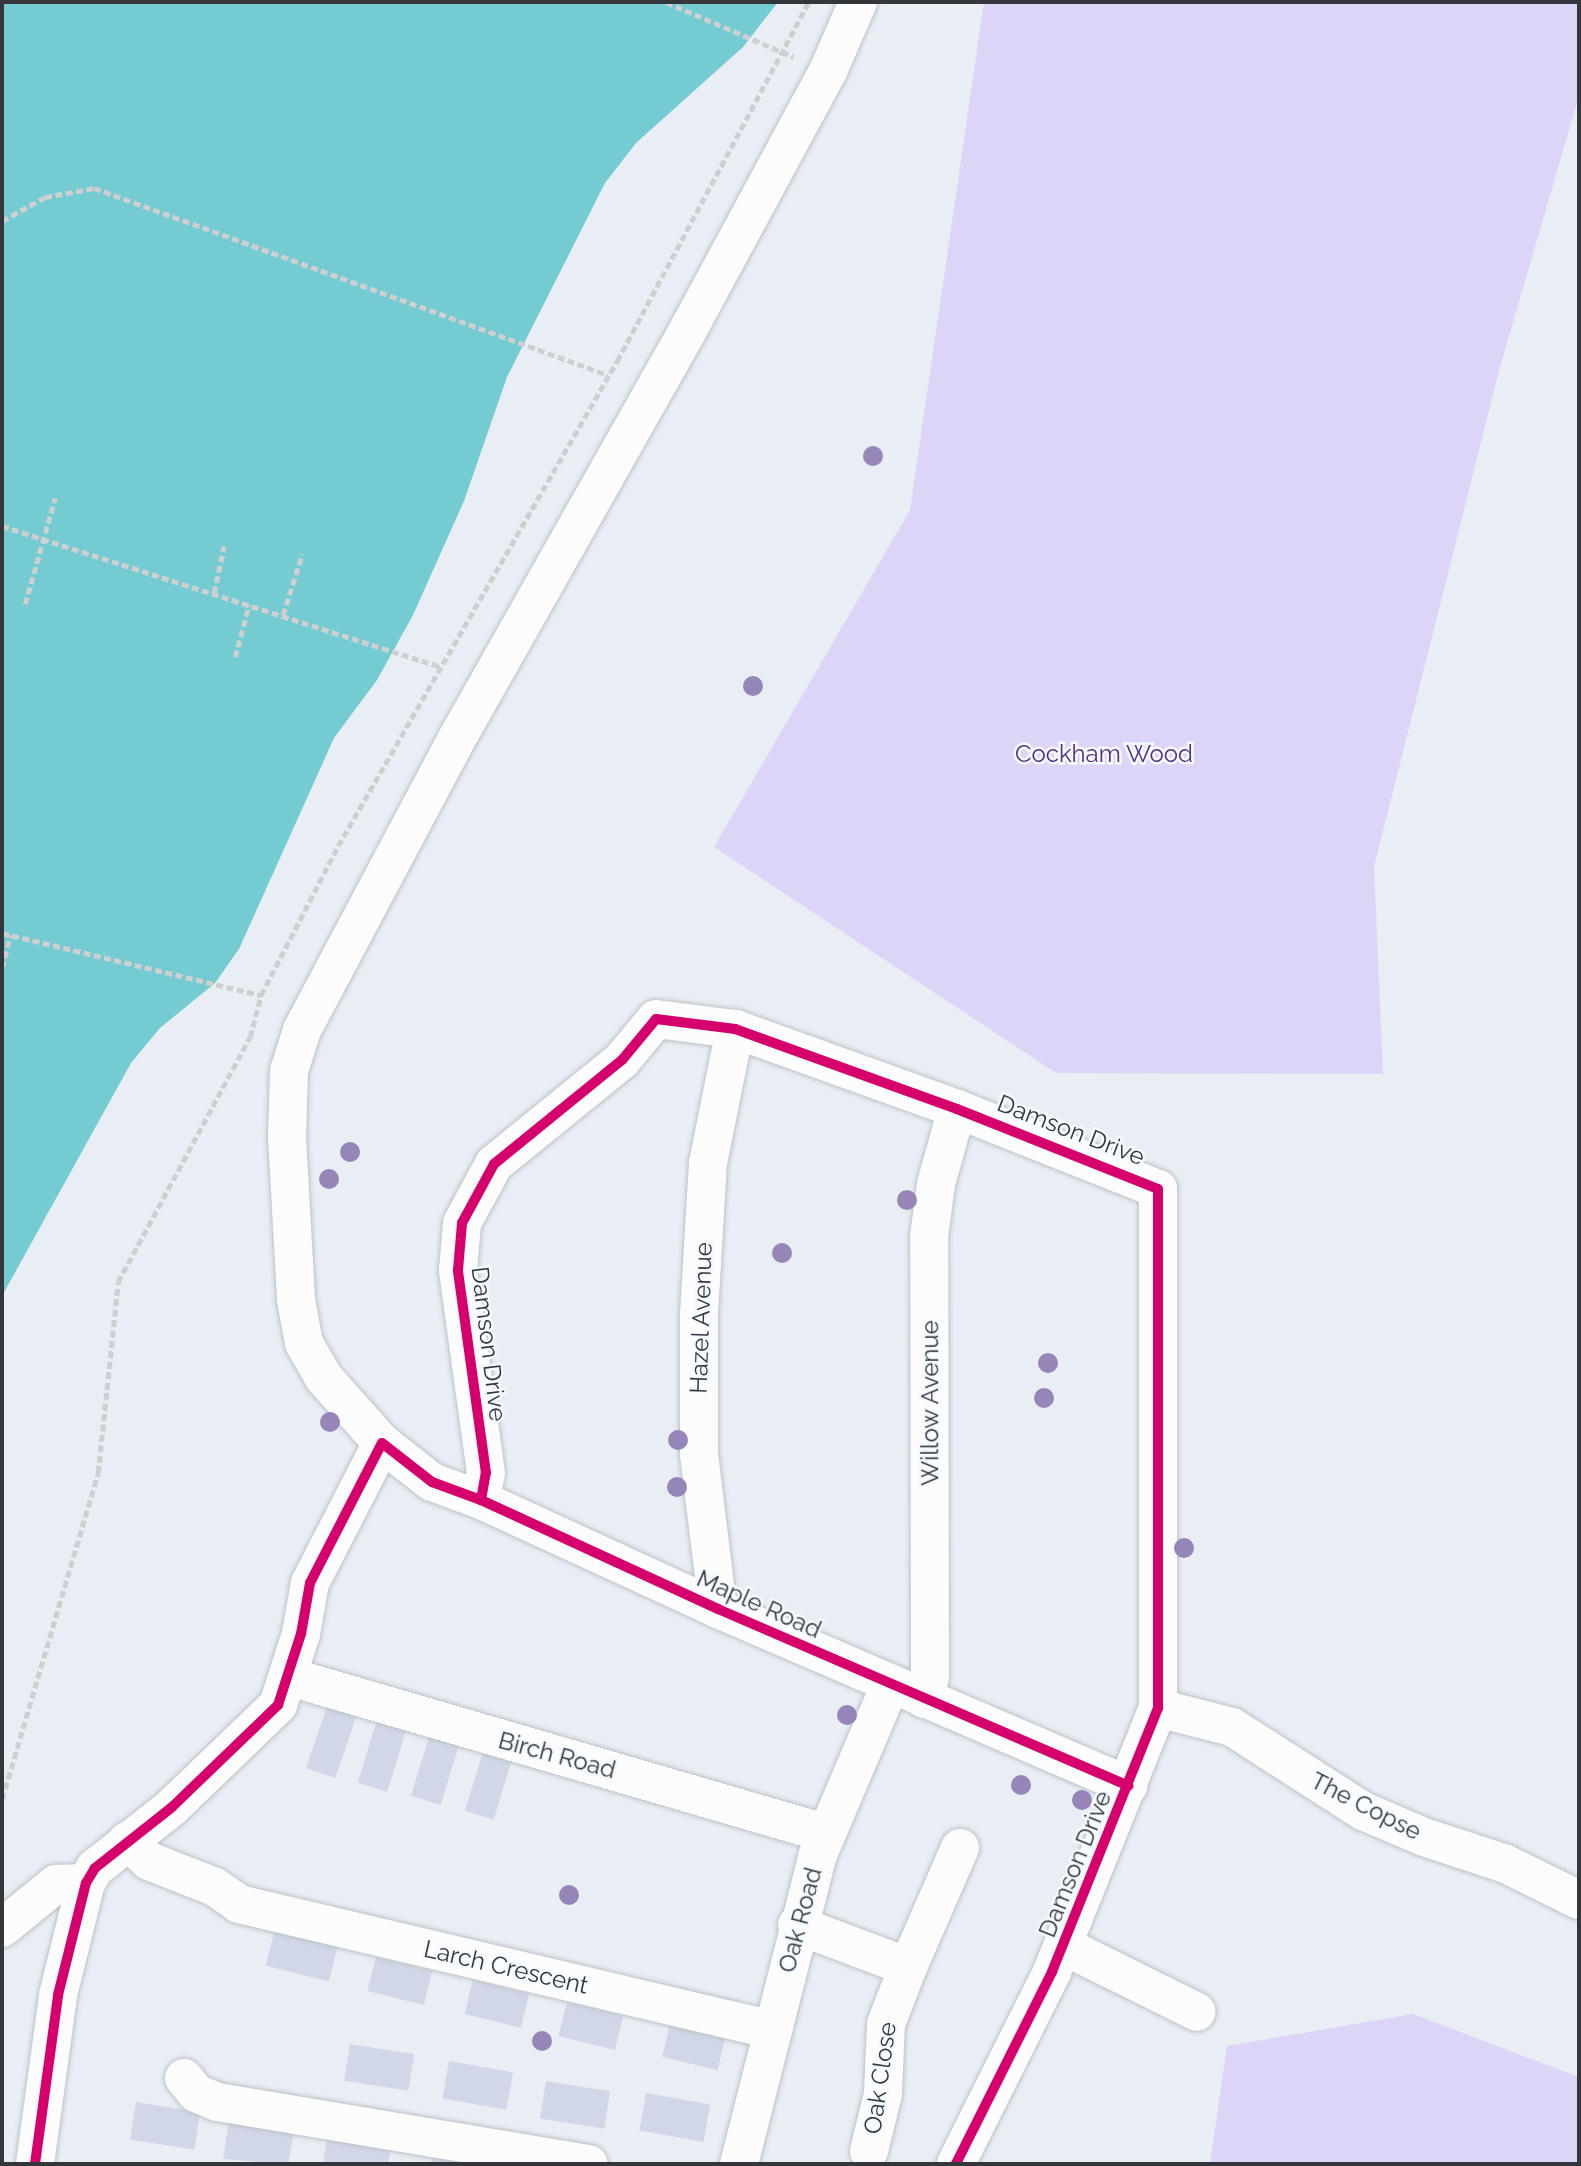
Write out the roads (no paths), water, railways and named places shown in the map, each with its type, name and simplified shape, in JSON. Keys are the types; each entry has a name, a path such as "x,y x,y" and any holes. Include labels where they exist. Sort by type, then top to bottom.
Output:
{"street":[{"name":"Maple Road","path":"858,2 828,71 687,332 438,774 322,988 294,1051 286,1137 296,1300 304,1343 324,1378 382,1443 432,1482 481,1500 718,1609 1129,1786"},
{"name":"Damson Drive","path":"481,1500 486,1480 457,1252 462,1223 485,1178 501,1157 622,1060 656,1019 735,1029 957,1109 1158,1189 1157,1708 1129,1786 1064,1945 998,2088 956,2164"},
{"name":"Hazel Avenue","path":"718,1609 699,1455 699,1314 708,1163 735,1029"},
{"name":"Willow Avenue","path":"907,1692 930,1676 929,1237 936,1184 957,1109"},
{"path":"35,2164 58,1996 86,1883 95,1868 171,1808 267,1719 290,1677 310,1583 382,1443"},
{"name":"Birch Road","path":"290,1677 825,1833"},
{"name":"Oak Road","path":"739,2164 797,1925 825,1833 907,1692"},
{"name":"The Copse","path":"1157,1708 1232,1727 1363,1811 1424,1837 1496,1860 1579,1900"},
{"name":"Larch Crescent","path":"128,1841 149,1861 215,1887 230,1907 773,2029"},
{"name":"Oak Close","path":"869,2151 883,2094 886,2024 960,1848"},
{"path":"2,1928 56,1884 86,1883"},
{"path":"797,1925 908,1967"},
{"path":"1064,1945 1196,2012"},
{"path":"184,2078 196,2093 216,2102 589,2164"}],"water":[{"path":"2,2 778,2 743,47 636,143 605,183 507,377 464,501 413,615 377,680 334,738 239,949 215,983 160,1028 131,1063 2,1296"}],"park label":[{"name":"Cockham Wood","path":"1104,754"}]}
